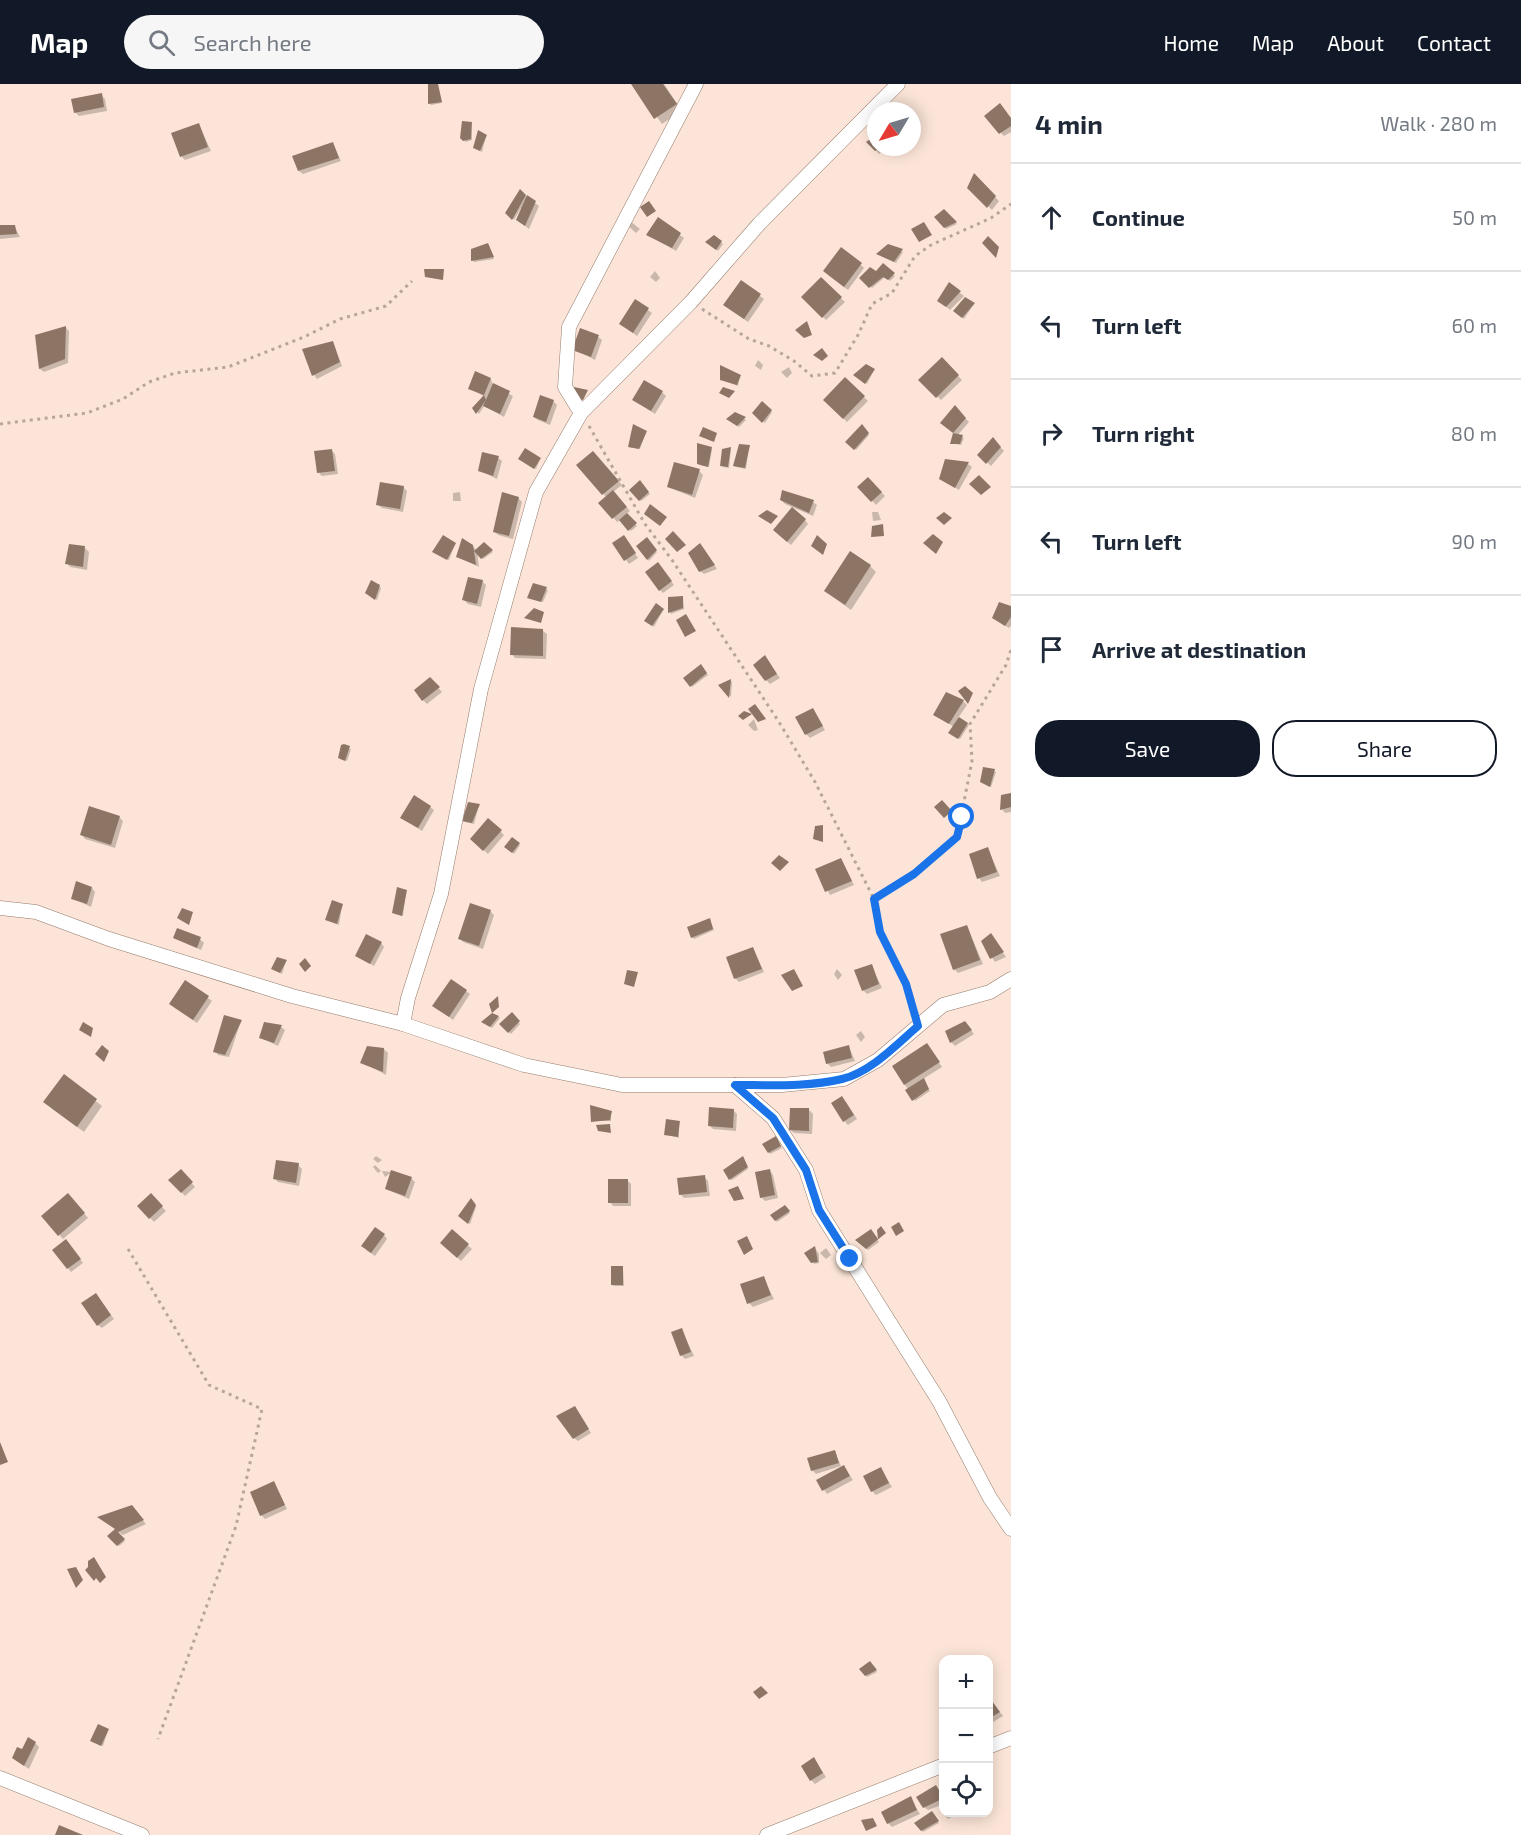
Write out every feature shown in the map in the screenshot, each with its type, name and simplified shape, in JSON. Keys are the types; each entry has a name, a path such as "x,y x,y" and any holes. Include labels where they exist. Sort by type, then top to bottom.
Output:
{"street":[{"path":"581,413 565,387 569,327 696,84"},
{"path":"403,1024 408,998 441,894 481,689 536,492 581,413 691,302 759,224 898,84"},
{"path":"0,908 36,912 109,939 292,996 403,1024 524,1065 622,1085 782,1085 844,1079 879,1060 943,1005 990,992 1011,979"},
{"path":"735,1085 773,1118 806,1170 819,1210 939,1401 990,1498 1011,1529"},
{"path":"993,1745 1011,1738"},
{"path":"767,1835 939,1767"},
{"path":"0,1778 142,1835"}],"path":[{"path":"691,302 749,339 769,346 794,361 812,376 835,373 858,335 872,304 892,293 915,256 931,245 991,218 1011,204"},
{"path":"0,424 87,413 123,399 149,382 175,373 228,367 304,337 340,319 386,306 412,281"},
{"path":"581,413 645,524 672,560 779,722 815,782 874,899 880,932 906,984 918,1026"},
{"path":"874,899 914,874 957,837 972,761 970,724 1006,665 1011,650"},
{"path":"128,1249 209,1385 262,1409 236,1526 158,1739"}],"building":[{"path":"428,84 438,84 442,102 428,104"},
{"path":"631,84 663,84 677,104 654,119"},
{"path":"102,93 104,107 74,113 71,99"},
{"path":"1000,103 1011,118 1011,126 999,134 984,116"},
{"path":"462,121 472,122 471,139 463,141 460,138"},
{"path":"199,123 208,147 180,157 171,133"},
{"path":"478,130 487,135 480,151 473,148"},
{"path":"333,142 339,158 298,171 292,156"},
{"path":"974,173 996,196 987,208 967,188"},
{"path":"520,189 526,195 512,220 505,213"},
{"path":"527,195 536,201 525,226 516,220"},
{"path":"649,201 656,211 647,217 640,207"},
{"path":"944,209 957,222 944,228 934,217"},
{"path":"658,217 681,233 672,248 646,235"},
{"path":"924,222 932,235 919,242 911,229"},
{"path":"0,225 15,225 17,234 0,235"},
{"path":"714,235 722,241 716,250 705,242"},
{"path":"988,236 999,247 996,258 982,243"},
{"path":"488,243 494,257 471,261 471,249"},
{"path":"888,244 903,249 894,262 876,254"},
{"path":"841,247 862,263 844,287 823,271"},
{"path":"883,263 895,273 888,280 883,277 869,288 859,278 870,267 876,271"},
{"path":"424,269 444,269 443,280 425,277"},
{"path":"821,277 842,297 822,318 801,297"},
{"path":"741,280 761,294 744,319 723,305"},
{"path":"949,282 961,291 946,307 937,301"},
{"path":"965,297 975,303 962,318 953,311"},
{"path":"635,299 649,308 633,333 619,324"},
{"path":"807,321 812,335 804,338 795,330"},
{"path":"66,326 65,359 39,369 35,335"},
{"path":"580,328 599,335 591,357 572,350"},
{"path":"333,341 340,362 312,376 302,349"},
{"path":"822,348 828,356 822,361 813,355"},
{"path":"942,357 959,375 936,398 918,380"},
{"path":"866,364 875,369 865,384 853,375"},
{"path":"720,365 741,375 737,385 720,380"},
{"path":"475,371 491,378 484,395 468,389"},
{"path":"845,377 865,396 843,419 823,400"},
{"path":"644,380 663,391 651,411 632,400"},
{"path":"493,383 510,391 500,414 483,406"},
{"path":"574,387 588,390 583,400 571,398"},
{"path":"723,387 735,391 729,398 719,393"},
{"path":"484,395 486,400 476,414 472,408"},
{"path":"540,395 554,400 546,422 533,417"},
{"path":"762,401 772,410 762,423 752,413"},
{"path":"955,405 966,418 953,433 940,423"},
{"path":"735,412 746,417 737,426 726,419"},
{"path":"633,424 647,431 639,449 628,447"},
{"path":"862,424 869,433 854,450 845,442"},
{"path":"703,427 717,433 714,442 699,436"},
{"path":"953,433 963,435 960,444 950,444"},
{"path":"993,437 1001,447 986,464 977,455"},
{"path":"697,443 712,447 708,467 697,464"},
{"path":"739,444 750,445 745,468 733,466"},
{"path":"731,447 728,467 720,466 722,449"},
{"path":"525,448 541,458 534,469 518,459"},
{"path":"332,449 335,471 317,473 314,451"},
{"path":"593,451 619,481 602,495 576,465"},
{"path":"482,452 499,456 493,476 478,471"},
{"path":"945,459 969,462 955,488 939,479"},
{"path":"674,462 700,469 692,495 667,487"},
{"path":"979,475 991,487 981,495 969,484"},
{"path":"868,477 882,492 871,502 857,487"},
{"path":"640,480 649,492 639,501 629,490"},
{"path":"380,482 404,486 400,509 376,505"},
{"path":"613,490 627,507 612,519 598,503"},
{"path":"782,490 814,500 809,513 780,500"},
{"path":"502,492 519,497 509,536 493,532"},
{"path":"650,504 667,517 660,526 644,514"},
{"path":"792,507 806,519 787,542 773,530"},
{"path":"767,510 778,516 771,524 758,516"},
{"path":"944,512 952,518 944,525 936,518"},
{"path":"627,513 637,523 628,531 619,520"},
{"path":"883,524 884,536 871,537 872,526"},
{"path":"673,531 686,545 677,552 665,539"},
{"path":"933,534 943,542 936,554 923,543"},
{"path":"443,535 456,543 447,560 432,552"},
{"path":"624,535 636,553 624,561 612,543"},
{"path":"817,535 827,544 823,555 811,546"},
{"path":"647,537 657,550 647,560 636,546"},
{"path":"462,538 473,545 476,565 456,557"},
{"path":"484,542 493,550 481,559 474,551"},
{"path":"700,543 715,565 699,572 688,553"},
{"path":"69,544 85,546 83,567 65,564"},
{"path":"850,551 871,565 845,605 824,591"},
{"path":"658,562 672,581 659,591 645,572"},
{"path":"468,577 483,580 477,604 462,600"},
{"path":"371,580 380,585 375,600 365,593"},
{"path":"533,583 547,587 541,602 527,598"},
{"path":"683,596 683,608 668,613 668,597"},
{"path":"999,602 1011,606 1011,617 1005,626 992,618"},
{"path":"656,603 664,609 652,626 644,621"},
{"path":"534,608 544,612 541,623 524,618"},
{"path":"686,614 696,631 685,637 676,620"},
{"path":"511,627 543,629 543,656 510,655"},
{"path":"765,655 777,674 765,681 753,665"},
{"path":"701,664 707,673 690,687 683,678"},
{"path":"430,677 440,687 422,701 414,690"},
{"path":"731,679 729,698 718,685"},
{"path":"965,686 973,693 968,704 958,691"},
{"path":"946,692 964,700 949,724 933,715"},
{"path":"755,704 766,719 758,722 748,709"},
{"path":"813,708 823,726 805,735 795,717"},
{"path":"744,711 752,714 743,720 738,716"},
{"path":"959,717 968,723 958,739 948,733"},
{"path":"341,745 350,746 345,761 338,758"},
{"path":"983,767 995,769 990,787 980,782"},
{"path":"1011,793 1011,807 1000,810 1001,795"},
{"path":"414,795 431,806 418,828 400,818"},
{"path":"942,800 952,811 944,818 934,807"},
{"path":"468,802 480,804 472,823 462,821"},
{"path":"89,806 120,816 111,845 80,835"},
{"path":"488,818 502,830 483,851 470,839"},
{"path":"823,825 823,842 813,839 815,826"},
{"path":"512,837 520,843 512,853 504,847"},
{"path":"988,847 997,872 977,879 969,854"},
{"path":"779,855 789,862 780,871 771,863"},
{"path":"841,858 852,881 825,892 815,869"},
{"path":"76,881 92,887 87,904 71,899"},
{"path":"397,887 407,890 402,916 392,913"},
{"path":"332,900 343,904 337,924 325,920"},
{"path":"470,903 491,910 479,946 458,939"},
{"path":"182,908 193,912 189,925 177,918"},
{"path":"710,918 713,929 691,938 687,927"},
{"path":"967,925 980,960 953,970 940,934"},
{"path":"177,928 201,937 197,948 173,938"},
{"path":"991,933 1004,952 990,959 981,941"},
{"path":"366,934 382,942 370,964 355,956"},
{"path":"753,947 762,969 734,979 726,957"},
{"path":"277,957 287,960 280,973 271,969"},
{"path":"305,958 311,966 305,972 299,964"},
{"path":"872,964 879,984 862,991 854,970"},
{"path":"794,969 803,986 792,991 781,975"},
{"path":"627,970 638,972 634,987 624,984"},
{"path":"451,979 467,990 449,1017 432,1006"},
{"path":"185,980 209,996 193,1020 169,1004"},
{"path":"498,996 499,1007 492,1013 489,1004"},
{"path":"512,1012 520,1021 508,1033 499,1024"},
{"path":"492,1013 499,1016 490,1027 481,1022"},
{"path":"224,1015 242,1020 225,1055 213,1052"},
{"path":"965,1021 972,1030 950,1043 945,1031"},
{"path":"83,1022 93,1028 91,1037 79,1030"},
{"path":"264,1022 282,1025 274,1043 259,1038"},
{"path":"927,1043 940,1062 904,1085 892,1066"},
{"path":"102,1045 109,1051 104,1062 95,1054"},
{"path":"849,1045 852,1058 826,1064 823,1052"},
{"path":"367,1046 384,1048 383,1072 360,1063"},
{"path":"64,1074 97,1099 77,1127 43,1102"},
{"path":"924,1078 929,1089 912,1101 905,1090"},
{"path":"842,1096 854,1115 843,1122 831,1103"},
{"path":"590,1105 612,1111 610,1120 591,1122"},
{"path":"709,1107 734,1109 733,1128 708,1126"},
{"path":"790,1108 809,1108 809,1131 789,1130"},
{"path":"666,1119 680,1121 678,1137 664,1135"},
{"path":"610,1124 611,1133 598,1131 596,1125"},
{"path":"776,1136 781,1146 768,1153 762,1144"},
{"path":"743,1156 748,1167 729,1180 723,1170"},
{"path":"276,1160 299,1163 296,1183 273,1179"},
{"path":"181,1169 193,1182 181,1193 168,1180"},
{"path":"770,1169 775,1195 760,1198 755,1172"},
{"path":"391,1170 412,1177 405,1196 385,1189"},
{"path":"705,1175 707,1192 679,1195 677,1178"},
{"path":"608,1179 628,1179 628,1203 608,1203"},
{"path":"738,1186 744,1199 734,1201 728,1190"},
{"path":"68,1193 85,1213 58,1236 41,1216"},
{"path":"151,1193 163,1206 149,1219 137,1206"},
{"path":"471,1198 476,1205 468,1224 458,1216"},
{"path":"785,1205 790,1211 775,1221 770,1215"},
{"path":"899,1222 904,1231 896,1236 891,1227"},
{"path":"881,1226 886,1233 866,1249 855,1240 871,1229 878,1239 877,1230"},
{"path":"375,1227 385,1234 371,1253 361,1246"},
{"path":"452,1229 469,1244 457,1258 440,1243"},
{"path":"747,1236 753,1249 744,1255 737,1241"},
{"path":"66,1239 81,1259 67,1269 52,1250"},
{"path":"815,1246 818,1262 811,1263 804,1253"},
{"path":"611,1266 623,1266 623,1285 611,1285"},
{"path":"764,1276 771,1295 747,1304 740,1284"},
{"path":"96,1293 111,1315 97,1326 81,1303"},
{"path":"682,1328 691,1352 680,1356 671,1332"},
{"path":"575,1406 589,1429 573,1439 556,1416"},
{"path":"0,1442 8,1462 0,1465"},
{"path":"835,1450 839,1463 811,1471 807,1458"},
{"path":"844,1465 850,1476 822,1491 816,1480"},
{"path":"881,1467 889,1483 871,1492 863,1476"},
{"path":"274,1481 285,1505 260,1516 250,1492"},
{"path":"132,1505 144,1520 118,1532 125,1539 117,1546 107,1536 115,1529 97,1517"},
{"path":"94,1557 106,1577 100,1583 96,1578 94,1581 85,1570 88,1567 88,1561"},
{"path":"76,1567 83,1580 76,1588 67,1569"},
{"path":"870,1661 877,1670 865,1676 859,1669"},
{"path":"761,1686 768,1693 759,1699 753,1692"},
{"path":"993,1702 1000,1712 993,1716"},
{"path":"98,1724 109,1729 101,1746 90,1741"},
{"path":"28,1737 36,1742 24,1766 12,1758 17,1747 22,1749"},
{"path":"814,1757 823,1773 810,1781 801,1766"},
{"path":"936,1785 939,1790 939,1800 923,1808 916,1797"},
{"path":"911,1796 917,1810 887,1824 881,1812"},
{"path":"932,1811 939,1821 921,1831 914,1823"},
{"path":"873,1818 877,1826 866,1831 861,1820"},
{"path":"59,1825 83,1835 55,1835"}],"route":[{"path":"850,1259 819,1210 806,1170 773,1118 735,1085 782,1085 844,1079 879,1060 918,1026 906,984 880,932 874,899 914,874 957,837 962,817"}]}
